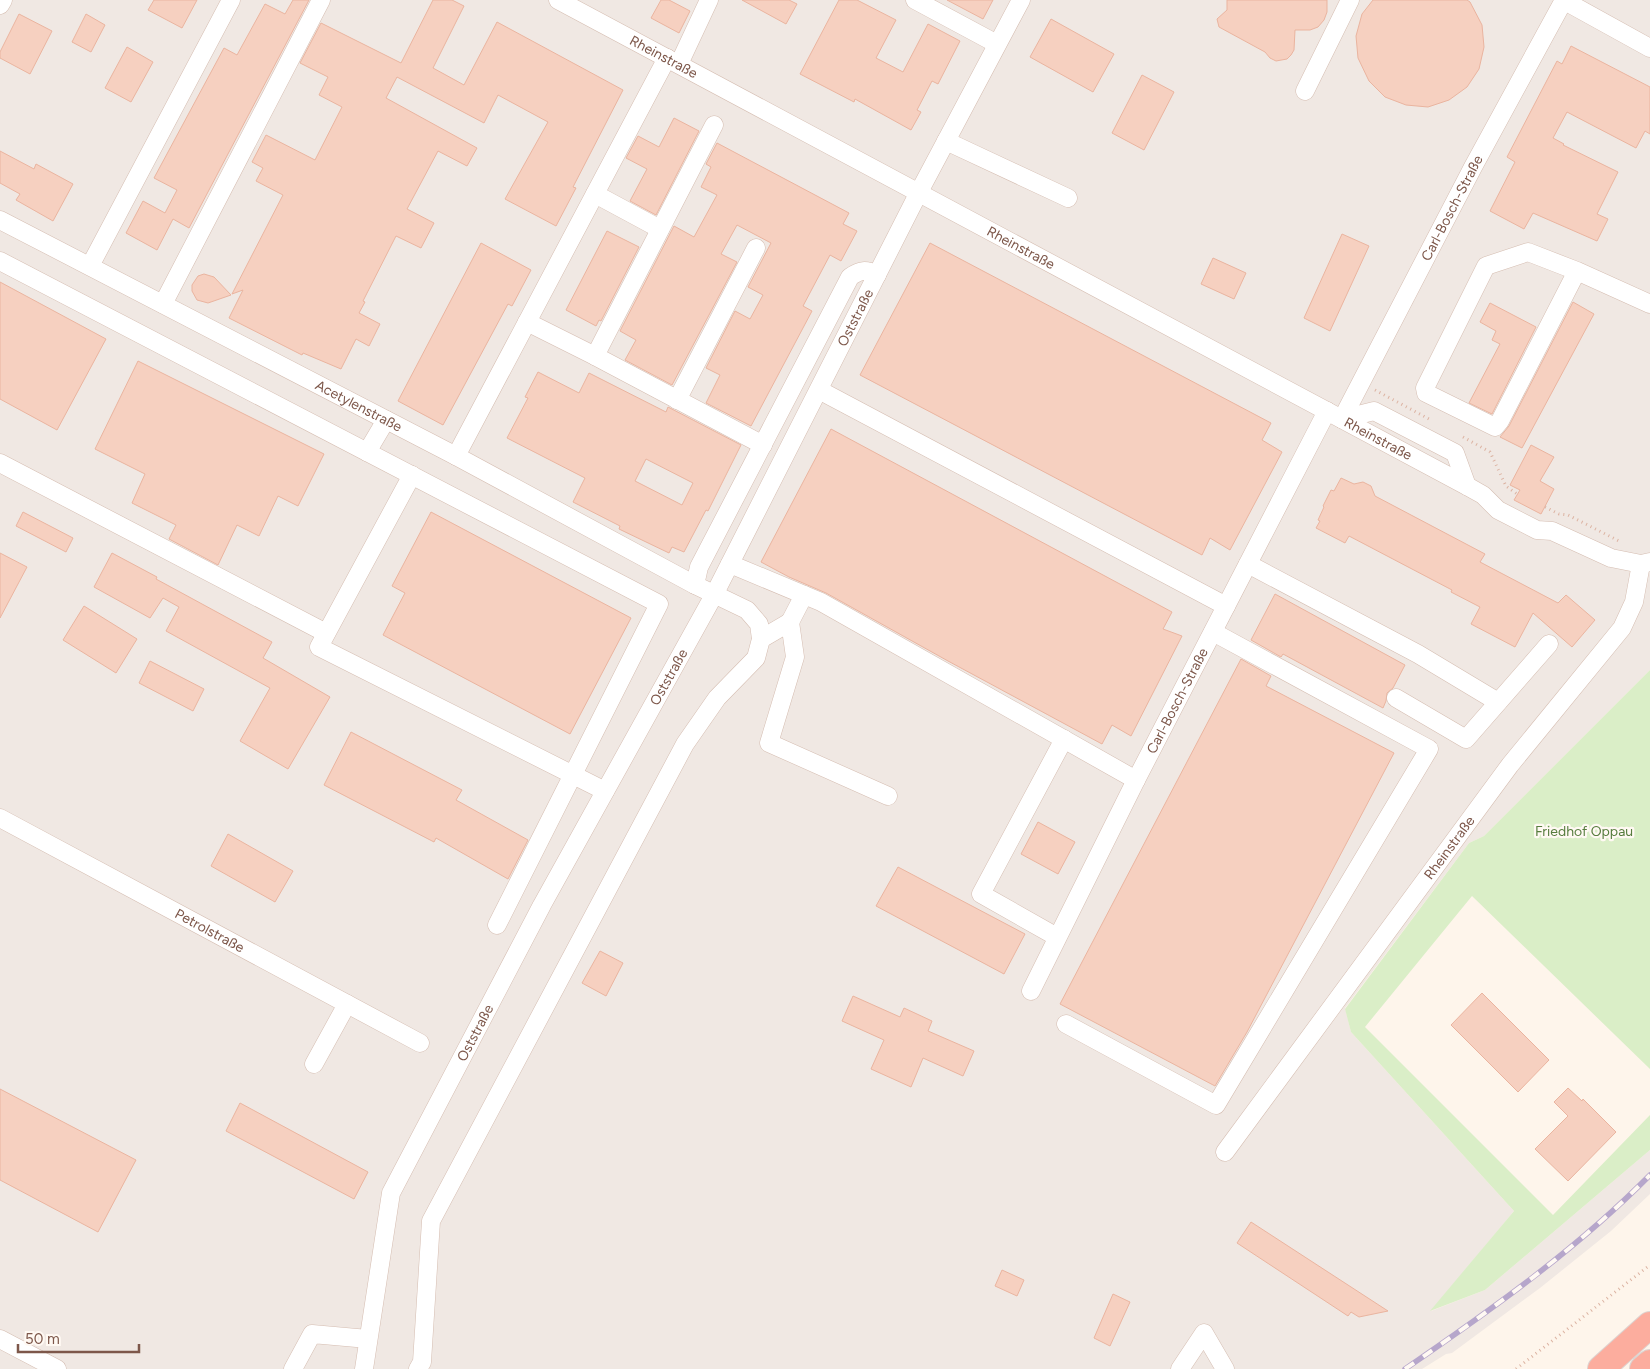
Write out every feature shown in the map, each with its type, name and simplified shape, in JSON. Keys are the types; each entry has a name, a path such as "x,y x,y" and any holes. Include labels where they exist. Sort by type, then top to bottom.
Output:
{"highway":[{"path":"1601,1369 1650,1325"},
{"path":"1643,1369 1650,1363"}],"street":[{"path":"0,5 3,0"},
{"path":"90,266 232,0"},
{"path":"163,304 322,0"},
{"name":"Rheinstraße","path":"558,0 1483,495 1502,499 1522,516 1543,521 1552,531 1611,558 1645,563 1634,602 1622,628 1510,765 1225,1152"},
{"path":"456,456 595,194 709,0"},
{"path":"915,0 997,44"},
{"name":"Oststraße","path":"364,1369 392,1193 542,905 714,595 919,192 1021,0"},
{"path":"1305,91 1350,0"},
{"path":"1563,0 1650,48"},
{"name":"Carl-Bosch-Straße","path":"1342,419 1563,0"},
{"path":"594,356 714,125"},
{"path":"946,141 1068,198"},
{"path":"595,194 660,229"},
{"name":"Acetylenstraße","path":"1,222 90,266 456,456 695,585 747,610 759,624 761,639"},
{"path":"677,400 756,248"},
{"path":"1577,271 1495,428 1426,393 1425,388 1486,266 1528,252 1577,271 1650,304"},
{"path":"0,261 659,604 497,925"},
{"path":"695,585 699,567 850,277 858,271 867,270 878,275"},
{"path":"527,322 763,445"},
{"path":"819,390 1226,606"},
{"name":"Carl-Bosch-Straße","path":"1031,991 1136,780 1327,411"},
{"path":"367,452 386,420"},
{"path":"0,463 326,633"},
{"path":"412,475 318,647 605,791"},
{"path":"730,564 821,602 1136,780"},
{"path":"1248,564 1418,654 1498,702"},
{"path":"418,1369 422,1362 430,1221 686,744 717,698 756,658 761,639 790,622 804,595"},
{"path":"790,622 796,657 769,743 888,796"},
{"path":"1066,1024 1216,1105 1429,749 1213,632"},
{"path":"1396,698 1466,739 1548,644"},
{"path":"1057,938 981,894 1064,739"},
{"name":"Petrolstraße","path":"0,818 420,1043"},
{"path":"314,1064 347,1004"},
{"path":"293,1369 312,1334 368,1339"},
{"path":"1180,1369 1204,1334 1225,1369"},
{"path":"0,1339 57,1369"}],"path":[{"path":"1545,507 1559,514 1568,515 1608,536"},
{"path":"1516,1369 1650,1265"}],"shaded area":[{"path":"0,0 1650,0 1650,670 1484,836 1469,843 1345,1008 1351,1032 1514,1211 1431,1311 1485,1290 1650,1150 1650,1194 1611,1231 1540,1288 1452,1353 1446,1354 1422,1369 0,1369"}],"green space":[{"name":"Friedhof Oppau","path":"1650,670 1650,1069 1472,896 1365,1027 1553,1215 1650,1115 1650,1150 1485,1290 1430,1311 1514,1211 1351,1032 1345,1009 1469,843 1484,836"}],"building":[{"path":"154,0 197,0 182,28 148,10"},
{"path":"293,0 309,0 189,228 173,219 157,250 126,233 143,201 165,213 177,190 154,178 224,48 237,55 265,4 285,14"},
{"path":"433,0 452,0 464,6 433,68 464,85 497,22 623,90 573,187 576,188 556,226 505,199 548,122 498,95 484,123 397,77 386,98 477,148 467,166 438,151 407,209 434,223 421,248 396,236 363,301 365,302 359,313 380,324 369,346 356,339 341,369 303,353 302,355 229,318 243,290 232,294 283,195 256,181 263,168 252,162 266,135 315,160 342,107 319,95 328,77 300,63 321,23 401,63"},
{"path":"661,0 669,0 690,11 679,33 651,18"},
{"path":"742,0 789,0 797,4 786,24"},
{"path":"839,0 857,0 896,20 876,58 903,72 928,24 960,41 938,84 932,81 917,110 921,112 911,130 855,99 854,102 800,74"},
{"path":"947,0 993,0 983,19"},
{"path":"1227,0 1327,0 1327,12 1324,20 1318,27 1310,30 1295,30 1294,50 1291,55 1287,59 1276,61 1265,52 1219,27 1217,19 1227,10"},
{"path":"1373,0 1467,0 1470,2 1482,25 1484,47 1479,69 1467,87 1449,100 1428,107 1406,105 1385,97 1369,81 1358,58 1356,36 1362,14"},
{"path":"19,14 52,31 30,74 0,58 0,52"},
{"path":"86,14 105,25 91,52 72,42"},
{"path":"1051,19 1114,54 1093,92 1030,57"},
{"path":"1571,46 1650,87 1650,134 1645,131 1636,148 1567,112 1553,138 1563,145 1618,172 1597,214 1608,219 1597,241 1533,213 1524,229 1490,211 1515,162 1507,157 1557,61 1562,64"},
{"path":"127,47 153,62 131,102 105,88"},
{"path":"1142,75 1174,92 1144,150 1112,133"},
{"path":"674,118 699,131 656,215 630,201 647,169 626,158 638,136 659,147"},
{"path":"717,143 849,213 843,224 857,231 841,261 830,255 803,306 812,311 751,426 706,403 720,375 706,368 735,311 750,319 763,295 748,287 771,243 737,225 721,254 737,262 672,385 625,360 636,340 620,331 674,226 694,237 717,195 701,187 711,167 706,164"},
{"path":"0,151 34,169 36,164 73,184 53,221 16,200 20,194 0,183"},
{"path":"607,231 639,247 601,321 599,320 596,326 566,310"},
{"path":"1342,234 1369,246 1330,331 1304,318"},
{"path":"481,243 531,270 512,306 508,304 443,425 398,401"},
{"path":"930,243 1271,423 1262,440 1282,452 1230,550 1210,538 1202,555 860,375"},
{"path":"1213,258 1246,273 1234,299 1201,284"},
{"path":"204,274 214,277 231,295 208,303 197,300 192,291 192,285 198,276"},
{"path":"0,282 106,339 57,430 0,399"},
{"path":"1573,302 1594,314 1522,448 1500,437 1509,426"},
{"path":"1490,303 1536,327 1492,414 1469,403 1500,344 1492,340 1496,331 1480,322"},
{"path":"138,361 324,454 298,506 278,496 259,536 237,525 218,565 169,539 176,525 132,503 145,474 95,449"},
{"path":"538,372 579,393 589,373 666,412 668,407 741,445 708,511 706,510 684,552 672,547 669,553 619,529 620,526 573,502 585,478 507,438 528,398 525,397","holes":["646,459 693,483 682,505 635,481"]},
{"path":"831,429 1172,612 1163,629 1182,636 1131,736 1112,725 1102,744 826,593 761,562"},
{"path":"1531,445 1554,457 1540,481 1554,489 1541,514 1514,500 1520,490 1510,485"},
{"path":"1341,478 1354,484 1363,482 1371,486 1375,496 1485,554 1480,562 1558,603 1566,595 1595,620 1572,647 1533,613 1515,647 1471,624 1480,607 1451,592 1452,590 1349,536 1345,543 1316,528 1320,521 1318,520 1323,506 1331,490 1334,491"},
{"path":"23,512 73,538 66,552 16,526"},
{"path":"431,512 631,618 570,734 383,635 405,593 392,586"},
{"path":"0,553 27,567 0,618"},
{"path":"112,553 272,642 263,658 330,697 288,769 240,741 270,688 166,631 179,607 163,598 150,618 94,587"},
{"path":"1275,594 1405,665 1393,688 1387,693 1383,708 1283,654 1281,657 1251,640"},
{"path":"84,606 137,639 116,673 63,640"},
{"path":"1241,659 1271,676 1266,686 1394,753 1247,1032 1215,1086 1060,1004"},
{"path":"150,661 204,689 193,711 139,683"},
{"path":"351,732 462,790 456,800 528,840 508,879 436,838 434,842 324,785"},
{"path":"1038,822 1075,842 1058,874 1021,854"},
{"path":"228,834 293,871 275,902 211,866"},
{"path":"898,867 1025,934 1004,974 876,906"},
{"path":"600,951 623,963 606,996 582,983"},
{"path":"1482,993 1549,1060 1518,1092 1451,1025"},
{"path":"853,996 900,1017 904,1008 932,1021 928,1031 974,1051 963,1076 923,1058 911,1087 871,1069 884,1040 842,1021"},
{"path":"1568,1088 1582,1101 1583,1099 1616,1132 1568,1181 1535,1149 1568,1116 1554,1102"},
{"path":"0,1089 136,1160 98,1232 0,1180"},
{"path":"240,1103 368,1172 354,1199 226,1131"},
{"path":"1251,1222 1388,1311 1359,1317 1351,1312 1348,1316 1237,1243"},
{"path":"1002,1270 1024,1280 1017,1296 995,1286"},
{"path":"1113,1294 1130,1302 1110,1346 1094,1338"}],"railway":[{"path":"1405,1369 1532,1278 1593,1228 1650,1175"}]}
